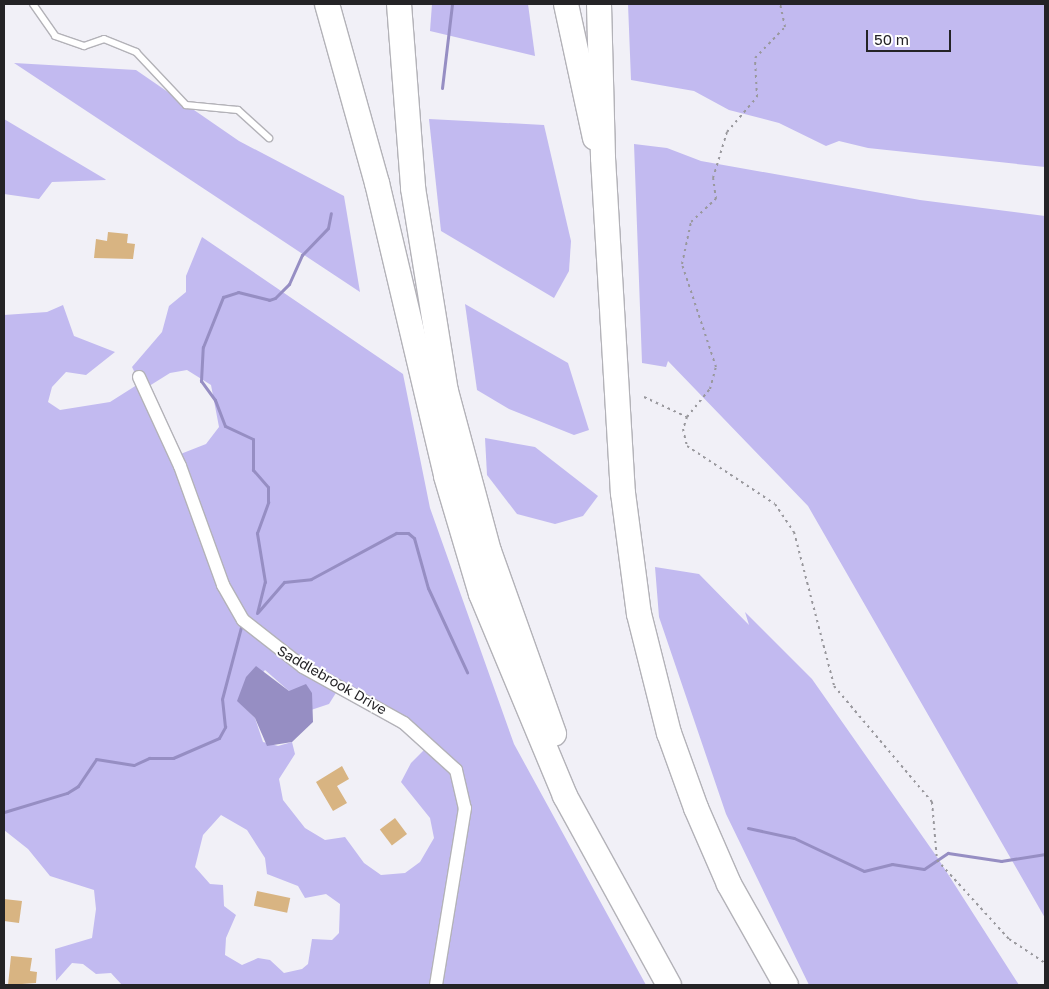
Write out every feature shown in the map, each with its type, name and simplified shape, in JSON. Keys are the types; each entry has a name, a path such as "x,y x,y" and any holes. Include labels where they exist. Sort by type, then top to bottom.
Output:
{"highway":[{"path":"318,4 350,89"},
{"path":"327,4 350,89 446,476 481,594 565,796 669,985"},
{"path":"400,4 419,237 438,350 466,470 531,676 577,793 646,945"},
{"path":"566,4 589,119 603,158"},
{"path":"599,4 603,158 625,521 648,654 682,771 712,846 786,985"}],"street":[{"name":"Saddlebrook Drive","path":"139,377 180,466 223,585 243,620 303,666 404,723 456,770 465,808 436,985"}],"lane":[{"path":"33,4 55,36 84,46 104,39 136,52 186,105 238,110 269,138"}],"path":[{"path":"780,4 785,28 755,58 757,97 727,132 713,178 716,199 691,222 682,264 716,368 710,389 687,417 683,429 687,446 775,504 794,532 834,686 932,802 937,860 1009,939 1045,963"},
{"path":"644,397 687,417"}],"shaded area":[{"path":"432,4 528,4 535,56 430,31"},
{"path":"628,4 1045,4 1045,167 868,148 839,141 826,146 779,123 729,110 694,91 631,80"},
{"path":"14,63 136,70 239,141 344,196 360,292"},
{"path":"4,119 106,180 52,182 39,199 4,194"},
{"path":"429,119 544,125 571,241 569,271 554,298 441,231"},
{"path":"634,144 667,148 701,161 920,200 1045,216 1045,918 808,506 668,361 666,367 642,363"},
{"path":"202,237 403,374 430,508 514,744 646,985 122,985 111,973 96,974 83,964 72,963 56,981 55,949 92,938 96,909 94,890 50,876 28,849 4,830 4,315 47,312 63,305 74,336 115,352 86,375 66,372 52,387 48,402 60,410 110,402 140,383 132,367 162,332 169,306 186,292 186,276","holes":["187,370 211,385 219,427 206,444 178,455 146,388 170,373","265,670 289,691 312,693 311,710 329,704 339,688 430,744 411,763 401,782 430,818 434,838 420,862 405,873 381,875 364,863 345,837 325,840 305,828 283,800 279,779 295,754 292,742 278,746 263,742 255,718 239,702","221,815 247,830 265,858 267,874 298,886 305,898 326,894 340,904 339,933 332,940 312,939 308,964 302,969 284,973 270,960 258,958 242,965 225,955 226,938 236,915 224,906 223,885 210,884 195,867 203,835"]},
{"path":"465,304 568,363 589,430 574,435 509,409 477,390"},
{"path":"485,438 535,447 598,496 583,516 555,524 517,514 487,475"},
{"path":"655,567 699,574 749,625 745,612 812,679 937,857 1019,985 809,985 726,814 659,617"},
{"path":"256,666 289,691 306,684 312,693 313,722 292,742 267,746 255,718 237,701 246,677"}],"building":[{"path":"108,232 128,234 127,243 135,244 133,259 94,258 96,239 107,241"},
{"path":"342,766 349,779 337,786 347,803 333,811 316,782"},
{"path":"395,818 407,834 392,845 380,829"},
{"path":"257,891 290,898 287,913 254,906"},
{"path":"4,899 22,901 19,923 4,921"},
{"path":"11,956 32,958 30,971 37,972 36,983 8,985"}],"waterway":[{"path":"442,88 452,4"},
{"path":"257,613 265,582 257,533 268,502 268,487 253,470 253,439 225,426 215,400 201,381 203,347 223,297 238,292 269,300 275,298 289,284 302,255 328,228 331,213"},
{"path":"258,612 284,582 311,579 396,533 408,533 414,538 428,588 467,672"},
{"path":"4,812 67,793 78,786 96,759 134,765 149,758 173,758 219,738 225,727 222,699 241,627"},
{"path":"748,828 794,838 864,871 892,864 924,869 948,853 1001,861 1045,854"}]}
